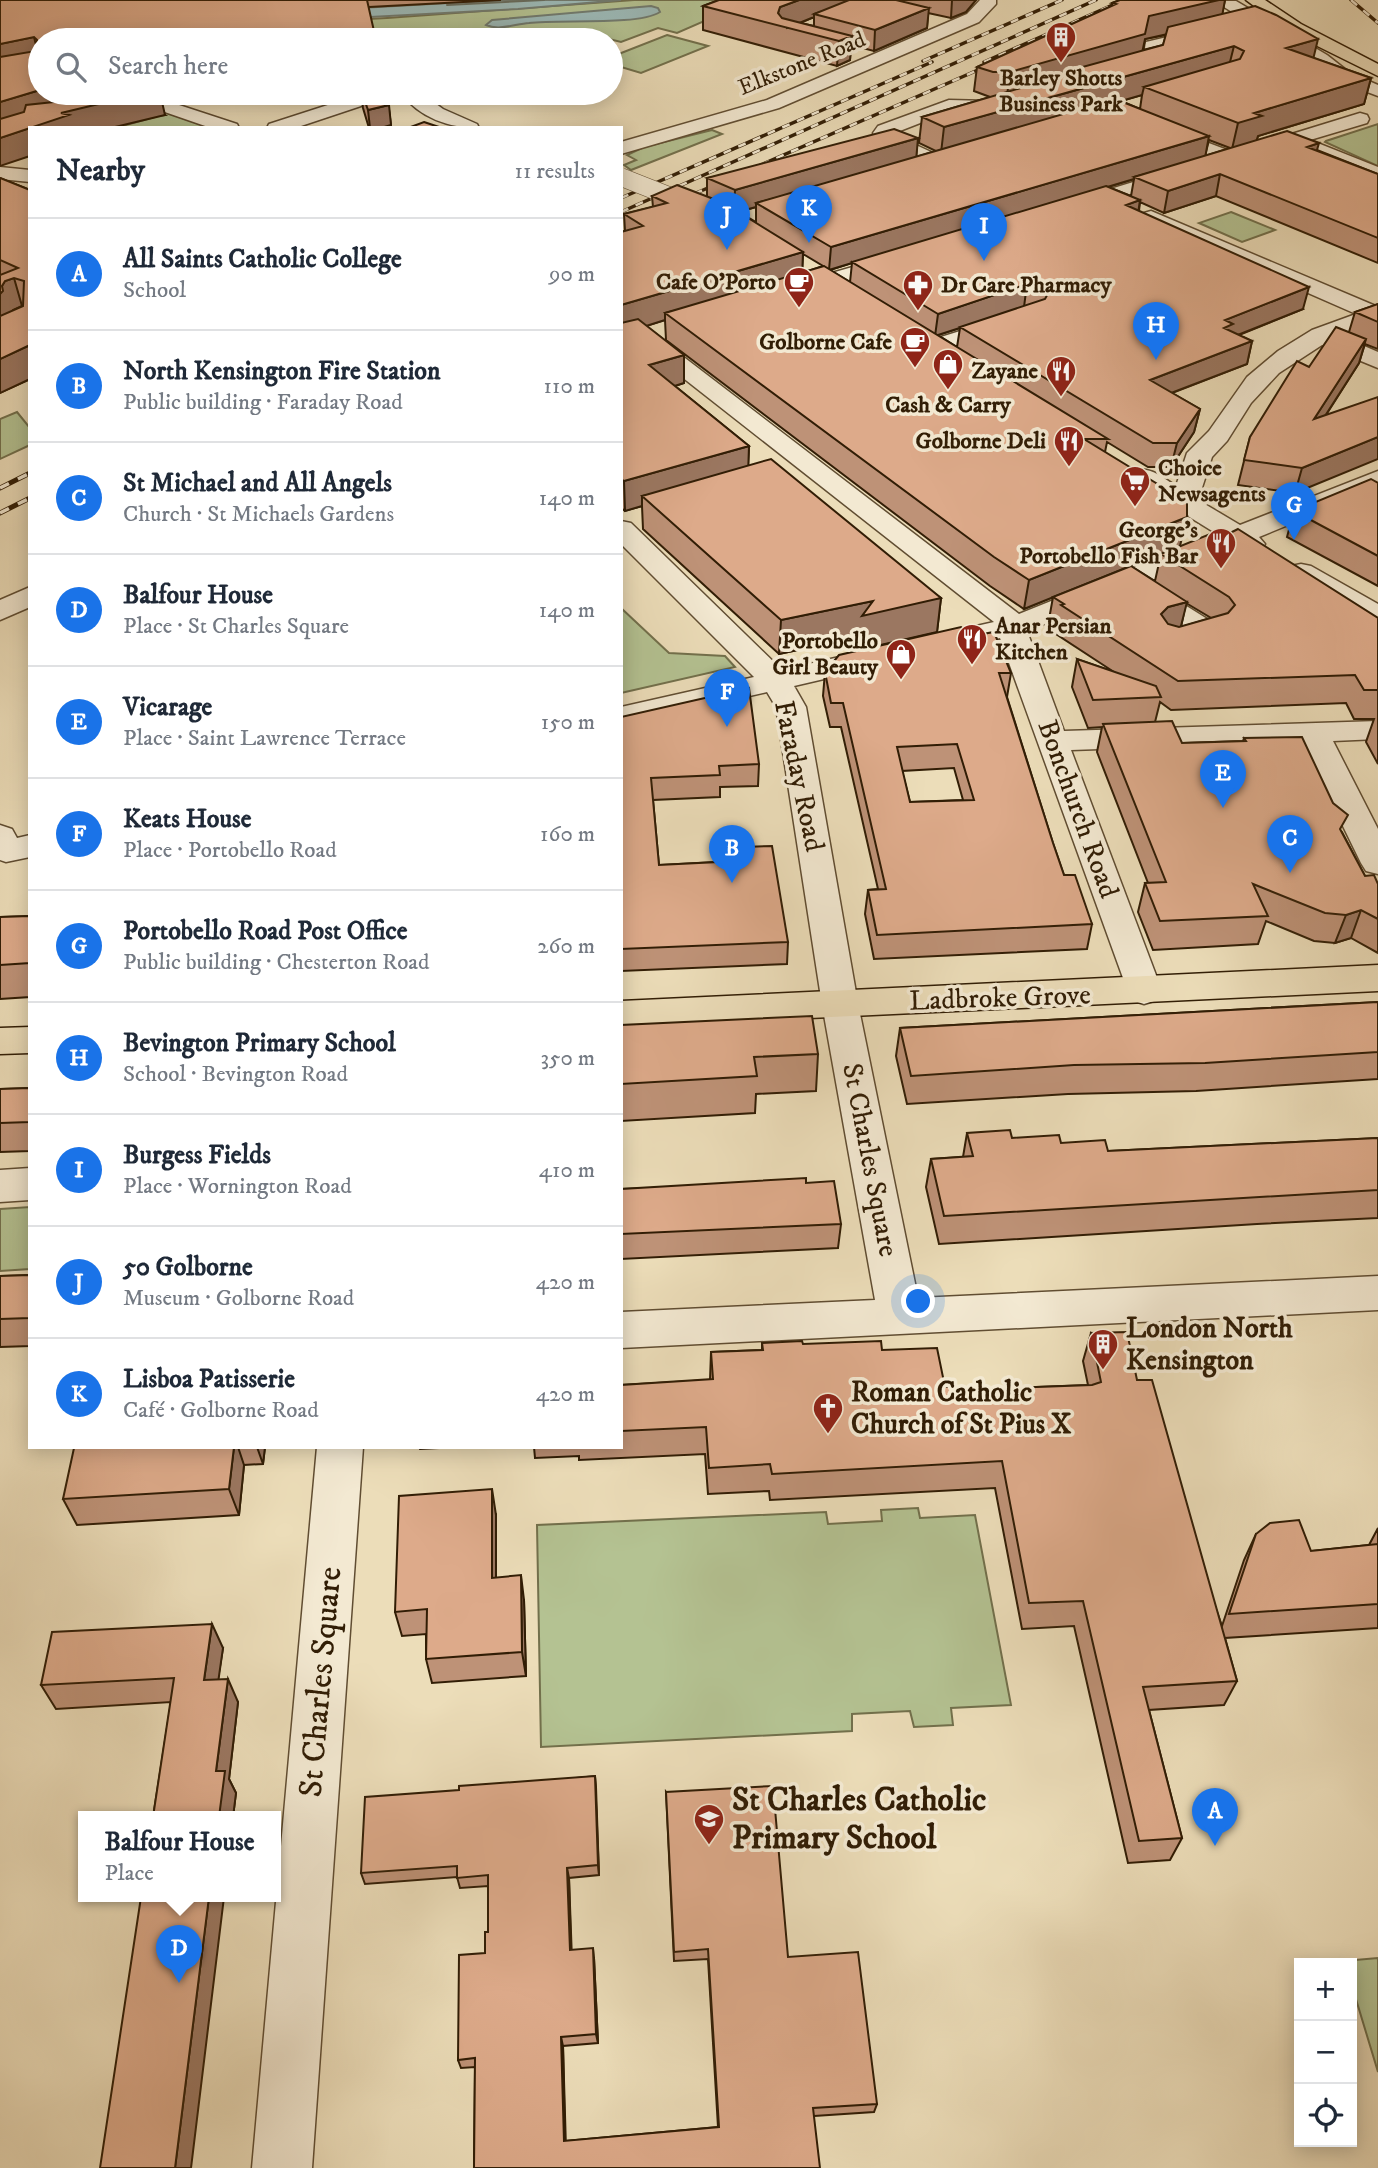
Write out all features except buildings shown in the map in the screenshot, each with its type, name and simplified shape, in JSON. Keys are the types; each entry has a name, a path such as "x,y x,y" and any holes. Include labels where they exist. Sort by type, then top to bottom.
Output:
{"main road":[{"path":"1254,0 1295,28 1378,71"},
{"path":"1282,0 1316,23 1378,55"},
{"name":"Ladbroke Grove","path":"623,1014 1378,978"},
{"path":"0,1041 28,1040"}],"street":[{"name":"Elkstone Road","path":"623,147 657,135 742,116 953,27 981,13 988,5 988,0"},
{"path":"1230,4 1321,59 1344,77 1378,91"},
{"path":"927,21 953,27"},
{"path":"1093,80 1152,63 1152,46 1255,21"},
{"path":"845,51 878,60"},
{"path":"880,180 941,161 889,140 882,133 949,105 999,106 1026,98"},
{"path":"41,126 111,105"},
{"path":"163,105 224,126"},
{"path":"289,105 314,115"},
{"path":"282,126 345,105"},
{"path":"426,105 436,113 465,126"},
{"path":"1054,212 1360,119"},
{"path":"1137,121 1231,158"},
{"path":"1293,140 1378,174"},
{"path":"0,173 28,176"},
{"path":"623,178 721,217"},
{"path":"1104,197 1377,314"},
{"path":"776,296 915,254"},
{"path":"802,266 850,296"},
{"path":"933,347 1033,314"},
{"path":"1192,507 1215,454 1211,447 1242,398 1255,383 1286,355 1320,335 1377,314"},
{"path":"910,333 956,361"},
{"path":"1320,335 1378,361"},
{"path":"644,337 941,565 1007,618 1012,627"},
{"path":"1127,467 1237,535 1378,616"},
{"path":"780,477 814,468"},
{"path":"623,716 1012,627 1125,579 1378,479"},
{"path":"623,526 647,517"},
{"name":"Faraday Road","path":"623,529 776,681 791,707 840,1004"},
{"path":"1125,579 1210,633 1172,644"},
{"path":"0,611 28,596"},
{"name":"Bonchurch Road","path":"1012,627 1144,991"},
{"path":"1053,741 1378,730"},
{"path":"1313,732 1378,863"},
{"path":"0,836 6,851 28,846"},
{"name":"St Charles Square","path":"840,1004 900,1317"},
{"path":"0,1186 28,1184"},
{"path":"623,1330 1378,1293"},
{"name":"St Charles Square","path":"282,2168 340,1449"}],"green space":[{"path":"634,0 730,0 716,16 677,33 658,28 623,41 623,28 200,28"},
{"path":"667,35 708,46 641,73 623,68 623,52"},
{"path":"165,112 205,126 122,126 155,117 153,115"},
{"path":"1378,124 1378,166 1325,142 1326,141"},
{"path":"712,130 722,134 631,170 624,165 636,160 627,155 644,147"},
{"path":"1231,212 1275,230 1242,242 1199,223"},
{"path":"17,412 28,426 28,446 0,459 0,419"},
{"path":"623,610 669,653 725,656 735,667 623,693"},
{"path":"28,1207 28,1269 0,1271 0,1209"},
{"path":"918,1508 920,1518 975,1515 1011,1705 951,1708 953,1725 914,1727 910,1711 852,1714 852,1731 541,1747 537,1525 826,1512 828,1524 882,1521 881,1510"},
{"path":"1378,1958 1378,2072 1357,2003 1357,1960"}],"water":[{"path":"502,0 621,0 518,9 168,28 121,28 289,12"},
{"path":"651,6 658,8 660,12 635,19 543,22 502,27 486,25 492,20"}],"railway":[{"path":"923,61 1062,0"},
{"path":"623,211 1096,0"},
{"path":"984,62 1124,0"},
{"path":"1351,0 1378,23"},
{"path":"623,197 932,62"},
{"path":"747,171 994,63"},
{"path":"680,200 724,181"},
{"path":"0,488 28,474"},
{"path":"0,513 28,499"}],"place":[{"name":"Barley Shotts Business Park","path":"1061,64"},
{"name":"Lisboa Patisserie","path":"809,243"},
{"name":"50 Golborne","path":"727,250"},
{"name":"Burgess Fields","path":"984,261"},
{"name":"Cafe O'Porto","path":"799,309"},
{"name":"Dr Care Pharmacy","path":"918,312"},
{"name":"Bevington Primary School","path":"1156,360"},
{"name":"Golborne Cafe","path":"915,369"},
{"name":"Cash & Carry","path":"948,391"},
{"name":"Zayane","path":"1061,398"},
{"name":"Golborne Deli","path":"1069,468"},
{"name":"Choice Newsagents","path":"1135,508"},
{"name":"Portobello Road Post Office","path":"1294,540"},
{"name":"George's Portobello Fish Bar","path":"1221,570"},
{"name":"Anar Persian Kitchen","path":"972,666"},
{"name":"Portobello Girl Beauty","path":"901,681"},
{"name":"Keats House","path":"727,727"},
{"name":"Vicarage","path":"1223,808"},
{"name":"St Michael and All Angels","path":"1290,873"},
{"name":"North Kensington Fire Station","path":"732,883"},
{"name":"London North Kensington","path":"1103,1371"},
{"name":"Roman Catholic Church of St Pius X","path":"828,1435"},
{"name":"St Charles Catholic Primary School","path":"709,1846"},
{"name":"All Saints Catholic College","path":"1215,1846"},
{"name":"Balfour House","path":"179,1983"}]}
